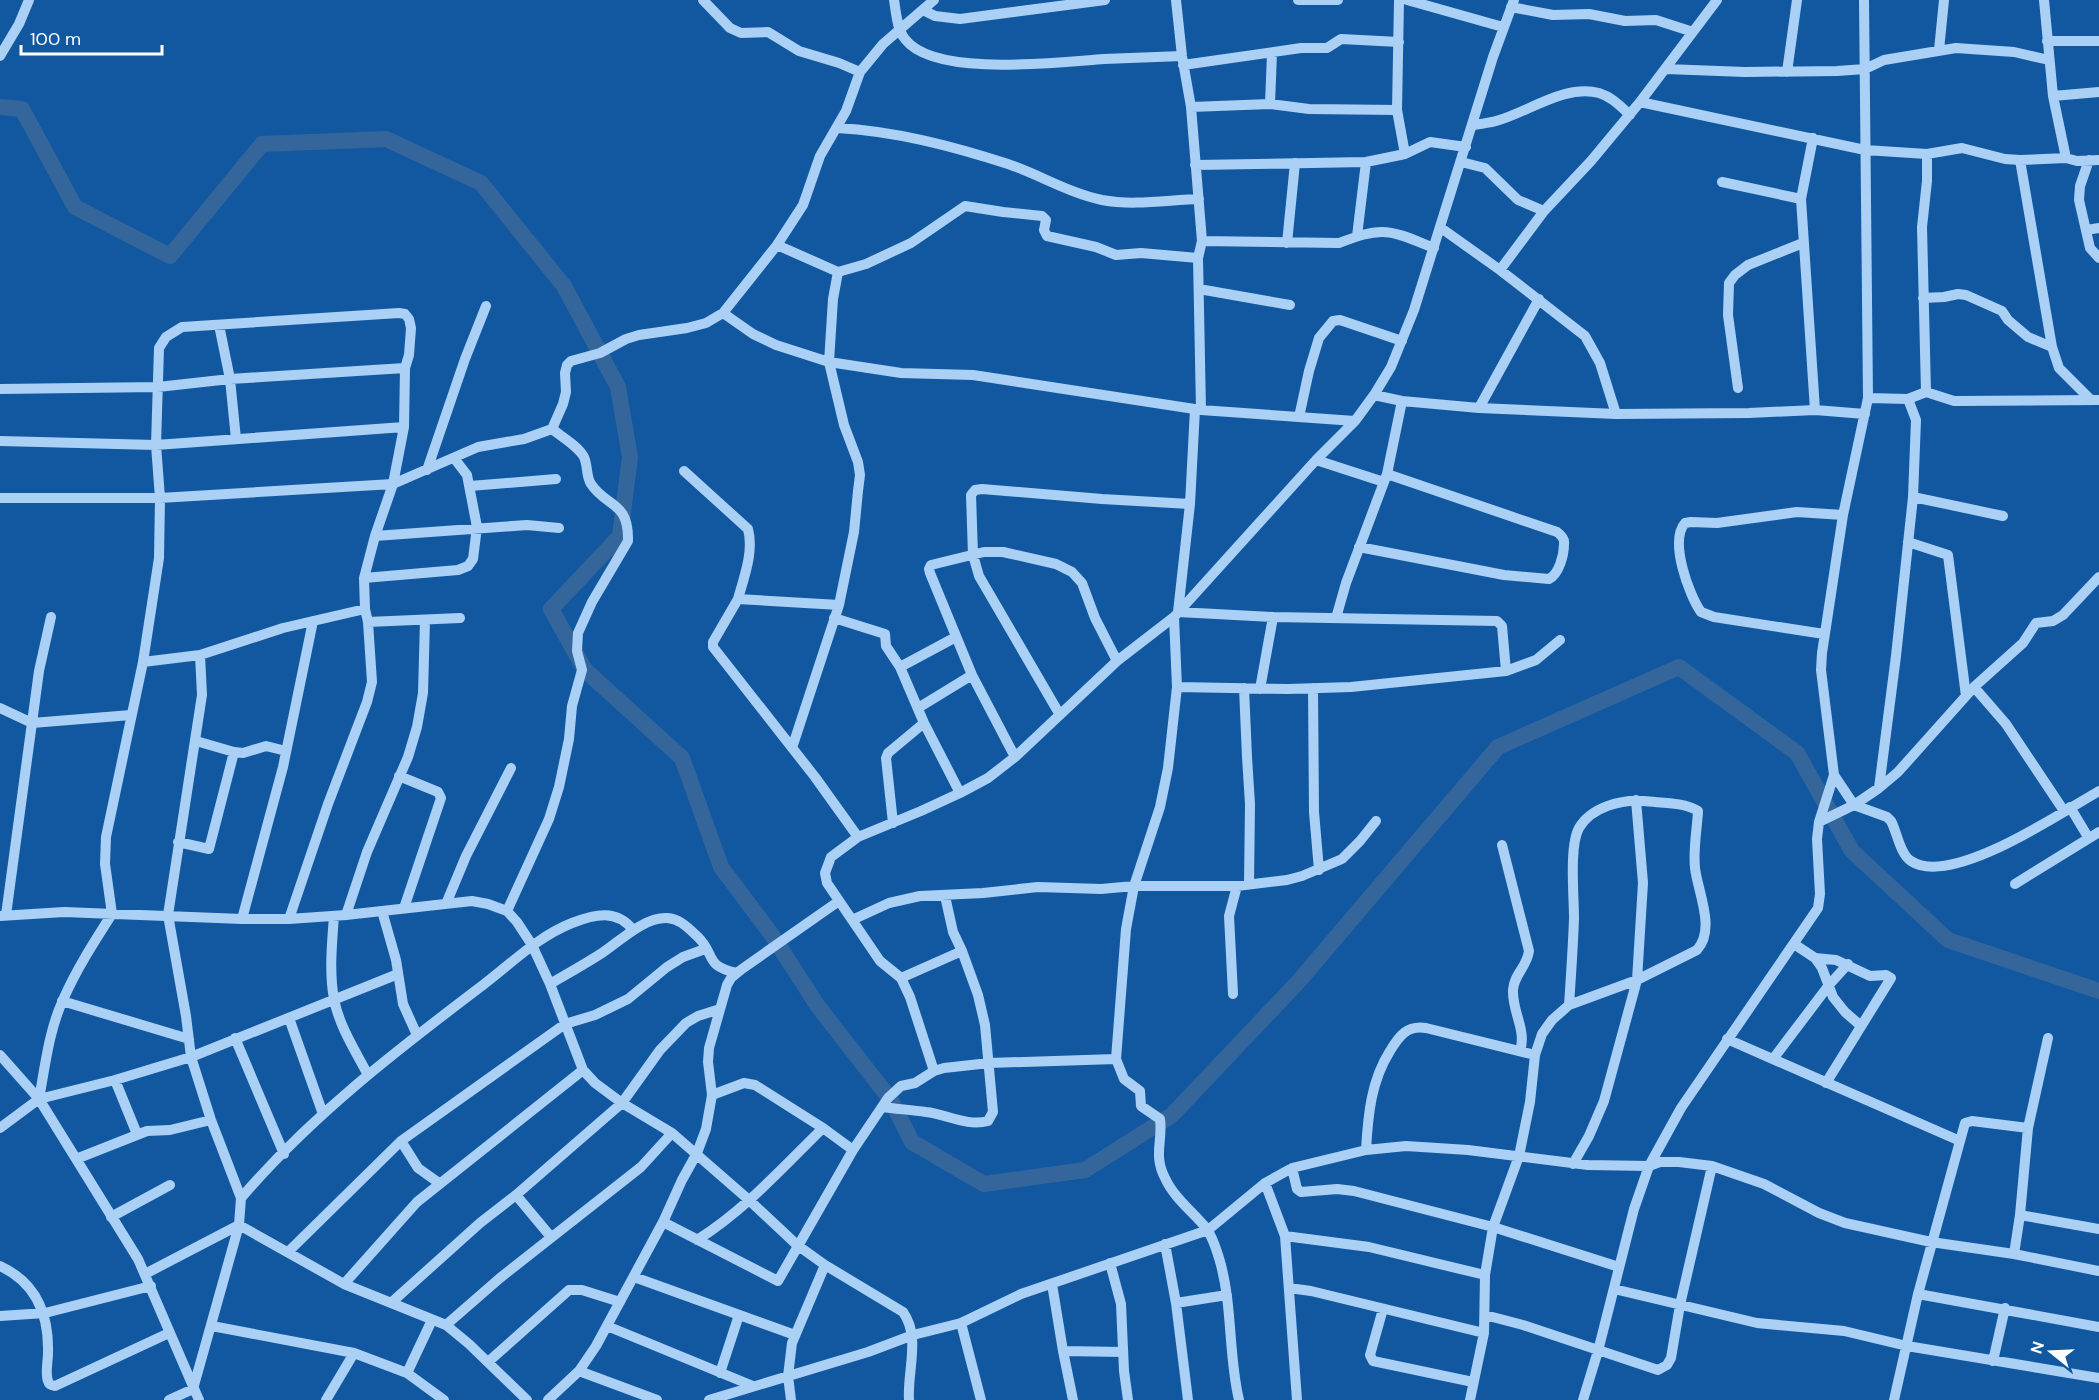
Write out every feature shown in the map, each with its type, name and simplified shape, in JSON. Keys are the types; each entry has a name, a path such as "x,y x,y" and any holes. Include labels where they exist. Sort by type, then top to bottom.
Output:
{"street":[{"path":"0,56 19,24 29,0"},
{"path":"703,0 730,28 741,33 768,32 799,51 860,72"},
{"path":"894,0 900,29 905,39 917,49 941,59 977,65 1183,60 1272,53 1301,48 1327,48 1341,39 1399,42"},
{"path":"0,498 160,498 393,484 478,447 524,439 552,429 564,404 565,373 571,361 600,353 626,339 706,323 723,313 777,245 803,205 820,156 846,111 860,72 883,44 934,0"},
{"path":"923,10 935,16 960,19 1105,0"},
{"path":"1176,0 1191,107 1202,241 1198,258 1198,409 1190,504 1176,614 1177,687 1165,788 1134,886 1126,929 1116,1059 1124,1079 1140,1091 1141,1106 1160,1119 1158,1148 1165,1179 1208,1230 1218,1255 1227,1295 1239,1400"},
{"path":"1298,0 1338,0"},
{"path":"1399,0 1397,110 1405,154"},
{"path":"1407,0 1503,27"},
{"path":"1500,270 1544,211 1591,161 1641,102 1717,0"},
{"path":"1787,72 1797,0"},
{"path":"1583,1400 1598,1351 1634,1209 1649,1166 1681,1108 1794,944 1818,908 1820,901 1817,839 1819,822 1834,775 1821,670 1824,634 1843,515 1868,398 1864,0"},
{"path":"1940,50 1944,0"},
{"path":"2044,0 2053,96 2066,158"},
{"path":"934,1071 901,978 880,961 827,883 825,873 828,862 858,837 960,793 988,778 1015,757 1118,662 1176,614 1354,421 1374,395 1391,367 1414,310 1512,3 1553,15 1589,14 1625,21 1656,20 1694,32"},
{"path":"2048,41 2099,41"},
{"path":"1666,69 1787,72 1865,69 1884,60 1956,48 2014,52 2049,60"},
{"path":"1270,104 1272,53"},
{"path":"1473,125 1496,121 1556,97 1581,91 1599,93 1614,100 1630,115"},
{"path":"2053,96 2099,93"},
{"path":"1641,102 1865,150 1927,154 1962,148 2005,159 2094,160"},
{"path":"1191,107 1270,104 1327,110 1397,110"},
{"path":"837,128 895,133 937,144 1009,164 1102,200 1144,203 1160,200 1199,199"},
{"path":"1813,138 1801,199 1815,410"},
{"path":"1195,165 1366,162 1405,154 1430,142 1466,147"},
{"path":"1926,393 1922,227 1927,181 1927,154"},
{"path":"2020,160 2052,347 2059,368 2095,399"},
{"path":"2094,160 2080,186 2079,200 2090,248 2099,258"},
{"path":"1357,236 1366,162"},
{"path":"1461,162 1485,168 1518,200 1544,211"},
{"path":"1287,243 1295,164"},
{"path":"1722,182 1801,199"},
{"path":"777,245 838,272 866,264 911,243 965,206 1042,216 1046,220 1044,230 1047,236 1096,247 1116,255 1141,253 1198,258"},
{"path":"1441,228 1539,299 1585,336 1600,363 1616,414"},
{"path":"2086,230 2099,228"},
{"path":"1202,241 1339,243 1357,236 1380,232 1393,233 1434,248"},
{"path":"1738,388 1728,315 1729,283 1736,274 1748,266 1803,243"},
{"path":"792,748 839,605 854,532 860,475 858,462 844,425 829,362 833,299 838,272"},
{"path":"1199,289 1290,305"},
{"path":"1923,298 1966,295 2002,311 2008,320 2028,337 2052,347"},
{"path":"1479,408 1539,299"},
{"path":"427,470 461,368 486,306"},
{"path":"723,313 753,334 776,345 829,362 900,373 973,375 1198,409 1354,421"},
{"path":"39,1100 47,1054 62,1001 90,947 111,914 105,864 106,837 143,662 159,558 160,498 156,445 159,348 166,337 182,327 405,314 411,328 410,355 405,368 404,427 393,484 375,536 364,578 364,609 368,622 372,682 368,702 328,804 289,919"},
{"path":"1299,417 1319,338 1333,321 1340,320 1402,340"},
{"path":"219,324 230,379 236,439"},
{"path":"0,389 158,387 230,379 405,368"},
{"path":"1868,398 1908,399 1926,393 1954,401 2095,399"},
{"path":"1374,395 1402,401 1479,408 1616,414 1815,410 1865,414"},
{"path":"1879,788 1912,497 1916,420 1908,399"},
{"path":"1336,618 1385,478 1402,401"},
{"path":"0,441 156,445 404,427"},
{"path":"507,911 549,819 559,787 569,739 574,698 582,670 577,651 578,633 592,602 628,541 620,509 589,482 584,458 578,449 552,429"},
{"path":"364,578 462,569 468,566 472,559 477,527 470,486 464,470 454,458"},
{"path":"1316,460 1385,478 1557,532 1565,543 1557,571 1549,579 1504,575 1359,547"},
{"path":"684,471 748,529 751,541 738,599 713,642 714,650 792,748 858,837"},
{"path":"470,486 556,479"},
{"path":"1060,715 974,565 971,495 975,490 982,489 1190,504"},
{"path":"1912,497 2003,516"},
{"path":"1824,634 1714,617 1701,612 1687,581 1681,557 1680,535 1682,526 1691,522 1717,524 1797,512 1843,515"},
{"path":"375,536 477,527 527,525 559,528"},
{"path":"1908,542 1948,555 1966,696"},
{"path":"1015,757 972,675 928,569 931,566 984,552 1003,552 1056,564 1072,572 1082,584 1095,618 1118,662"},
{"path":"1819,822 1854,805 1898,772 1974,687 2023,643 2036,623 2056,619 2063,615 2099,577"},
{"path":"738,599 839,605"},
{"path":"143,662 200,656 229,644 364,609"},
{"path":"1176,614 1497,621 1502,626 1506,670"},
{"path":"51,617 39,670 3,915 64,912 289,919 472,901 507,911 517,922 531,945 550,984 583,1070 595,1083 622,1103 672,1133 697,1153 797,1245 825,1265 896,1306 907,1318 913,1335 909,1400"},
{"path":"1260,689 1273,617"},
{"path":"368,622 460,618"},
{"path":"834,618 885,634 886,646 900,667 924,723 960,793"},
{"path":"346,915 367,852 417,728 423,693 425,620"},
{"path":"242,919 286,751 313,621"},
{"path":"900,667 956,637"},
{"path":"1177,687 1260,689 1351,687 1506,670 1536,660 1560,640"},
{"path":"169,1400 193,1389 239,1225 241,1198 211,1120 191,1057 168,915 202,695 200,656"},
{"path":"918,708 972,675"},
{"path":"1974,687 2006,724 2088,837"},
{"path":"1244,688 1246,757 1251,804 1249,884"},
{"path":"1313,688 1314,812 1319,870"},
{"path":"0,708 32,723 131,715"},
{"path":"893,823 886,758 888,753 924,723"},
{"path":"196,741 243,753 266,746 286,751"},
{"path":"178,842 209,849 234,752"},
{"path":"446,904 466,856 511,768"},
{"path":"1834,775 1854,805 1887,817 1891,821 1905,854 1911,861 1922,866 1953,864 1991,852 2099,791"},
{"path":"399,777 438,792 441,798 404,908"},
{"path":"1573,1164 1589,1136 1604,1101 1637,980 1643,883 1636,800"},
{"path":"1470,1400 1484,1333 1483,1295 1493,1227 1519,1156 1530,1102 1535,1055 1542,1034 1552,1020 1569,1005 1637,980 1697,950 1703,944 1705,914 1695,867 1698,811 1684,806 1636,800 1617,803 1589,817 1580,827 1573,855 1574,918 1569,1005"},
{"path":"852,920 889,903 920,896 945,896 1038,887 1101,889 1134,886 1236,886 1287,880 1319,870 1342,859 1376,821"},
{"path":"2015,884 2099,832"},
{"path":"1502,845 1529,951 1525,965 1515,977 1513,993 1522,1036 1520,1051"},
{"path":"1233,994 1229,916 1236,886"},
{"path":"882,1107 926,1112 981,1123 988,1121 993,1112 983,1015 962,951 953,932 945,896"},
{"path":"548,1400 579,1371 608,1326 697,1153 706,1129 712,1095 708,1068 709,1048 727,985 737,973 839,901"},
{"path":"382,911 403,1004 417,1035"},
{"path":"334,916 332,974 334,1000 341,1021 368,1075"},
{"path":"241,1198 323,1114 417,1035 531,945 571,924 593,917 619,916 633,930"},
{"path":"550,984 603,953 633,930 666,918 686,925 702,941 717,967 737,973"},
{"path":"1794,944 1815,958 1839,1006 1861,1026"},
{"path":"288,1252 401,1141 565,1024 595,1015 628,999 667,967 683,957 705,949"},
{"path":"901,978 962,951"},
{"path":"1815,958 1829,958 1848,964 1870,976 1886,975 1891,978 1826,1083"},
{"path":"1773,1059 1828,986 1848,964"},
{"path":"0,1128 39,1100 191,1057 398,974"},
{"path":"62,1001 189,1039"},
{"path":"392,1302 480,1223 516,1195 622,1103 660,1050 686,1023 698,1016 720,1010"},
{"path":"289,1018 323,1114"},
{"path":"1366,1150 1370,1107 1377,1076 1399,1036 1408,1029 1426,1028 1535,1055"},
{"path":"235,1038 284,1154"},
{"path":"2013,1254 2020,1215 2028,1128 2048,1038"},
{"path":"1727,1040 1960,1141"},
{"path":"0,1055 39,1100 138,1259 199,1400"},
{"path":"663,1222 778,1281 853,1150 894,1090 921,1081 934,1071 944,1068 989,1063 1116,1059"},
{"path":"344,1284 417,1202 583,1070"},
{"path":"115,1080 136,1134"},
{"path":"712,1095 744,1083 755,1085 853,1150"},
{"path":"76,1159 136,1134 170,1130 211,1120"},
{"path":"1894,1400 1931,1242 1965,1123 1968,1121 2028,1128"},
{"path":"697,1240 716,1228 749,1200 823,1128"},
{"path":"446,1325 551,1237 641,1167 672,1133"},
{"path":"401,1141 418,1168 439,1183"},
{"path":"709,1400 868,1352 913,1335 961,1323 1021,1294 1208,1230 1264,1183 1292,1168 1366,1150 1406,1146 1439,1147 1615,1167 1649,1166 1660,1162 1712,1166 1764,1184 1819,1213 1845,1223 1931,1242 2013,1254 2099,1271"},
{"path":"1485,1315 1523,1325 1658,1370 1666,1365 1671,1358 1680,1305 1712,1166"},
{"path":"1292,1168 1298,1190 1301,1192 1336,1189 1354,1191 1493,1227 1619,1267"},
{"path":"1264,1183 1286,1236 1297,1400"},
{"path":"111,1217 170,1185"},
{"path":"516,1195 551,1237"},
{"path":"2020,1215 2099,1229"},
{"path":"239,1225 344,1284 446,1325 527,1400"},
{"path":"145,1274 239,1225"},
{"path":"1286,1236 1369,1247 1485,1275"},
{"path":"1165,1244 1176,1303 1188,1400"},
{"path":"1110,1263 1121,1304 1128,1400"},
{"path":"791,1400 788,1376 790,1354 795,1335 825,1265"},
{"path":"0,1266 23,1279 45,1313 48,1337 47,1380 55,1386 169,1333"},
{"path":"634,1276 795,1335"},
{"path":"1052,1284 1073,1400"},
{"path":"0,1316 45,1313 151,1286"},
{"path":"1289,1288 1311,1291 1484,1333"},
{"path":"1614,1289 1757,1323 1844,1331 1907,1346 2099,1378"},
{"path":"488,1362 569,1290 582,1290 620,1302"},
{"path":"1918,1294 2005,1308 2099,1327"},
{"path":"1176,1303 1227,1295"},
{"path":"1993,1361 2005,1308"},
{"path":"1383,1309 1370,1355 1373,1361 1473,1382"},
{"path":"720,1373 739,1315"},
{"path":"407,1373 432,1320"},
{"path":"961,1323 981,1400"},
{"path":"212,1326 354,1353 407,1373 444,1400"},
{"path":"608,1326 753,1386"},
{"path":"1063,1351 1123,1352"},
{"path":"326,1400 354,1353"},
{"path":"579,1371 657,1400"}],"waterway":[{"path":"0,107 22,109 75,207 170,256 262,144 386,139 481,183 564,286 618,387 630,457 620,536 551,609 585,670 682,758 721,867 772,935 817,1005 891,1100 912,1142 984,1184 1085,1170 1172,1115 1299,981 1498,747 1679,667 1797,753 1852,851 1948,940 2099,991"}]}
